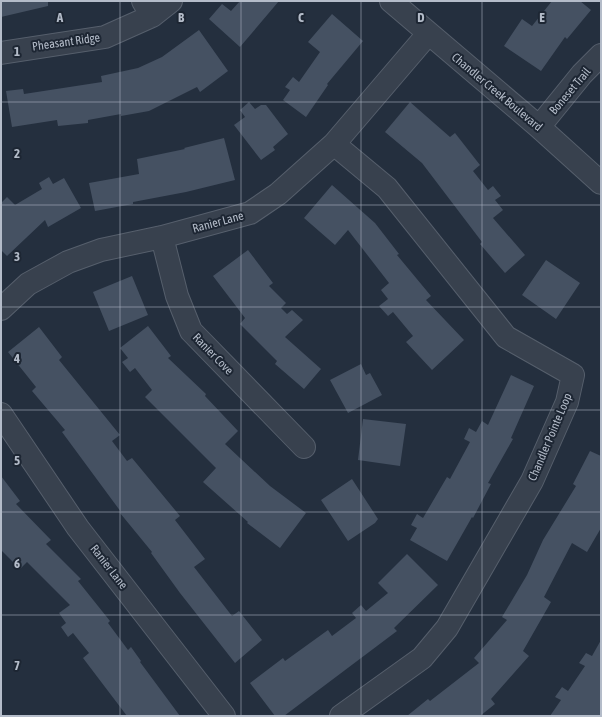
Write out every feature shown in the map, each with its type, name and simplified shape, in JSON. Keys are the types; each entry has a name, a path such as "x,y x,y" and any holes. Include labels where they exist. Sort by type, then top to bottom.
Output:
{"street":[{"name":"Pheasant Ridge","path":"1,53 105,37 147,9 171,1"},
{"name":"Chandler Creek Boulevard","path":"392,1 428,34 539,127 601,183"},
{"name":"Ranier Lane","path":"1,309 28,284 68,262 101,250 162,237 250,213 278,194 334,144 428,34"},
{"name":"Boneset Trail","path":"539,127 582,74 601,55"},
{"name":"Chandler Pointe Loop","path":"334,144 387,188 506,337 573,375 567,402 532,481 447,628 422,658 341,716"},
{"name":"Ranier Cove","path":"162,237 177,296 191,331 304,447"},
{"name":"Ranier Lane","path":"1,414 78,528 224,716"}],"building":[{"path":"1,1 48,1 48,6 1,17"},
{"path":"240,1 279,1 240,47 209,19 222,4 231,11"},
{"path":"552,1 580,1 591,10 567,39 565,37 541,71 504,46 522,19 532,26"},
{"path":"332,14 363,41 327,84 328,85 306,117 283,100 290,90 285,87 293,77 299,82 320,52 308,42"},
{"path":"199,30 228,71 200,92 197,87 149,111 88,120 88,123 58,126 57,120 12,127 6,91 23,89 24,94 102,82 101,76 138,68 162,57"},
{"path":"249,102 255,109 261,105 266,105 288,134 273,147 275,150 261,160 234,125 245,117 240,110"},
{"path":"410,102 450,137 455,133 480,165 473,171 488,190 493,186 501,196 495,200 503,210 493,218 525,255 505,273 480,244 482,242 422,163 385,132"},
{"path":"224,138 235,180 186,192 133,202 133,204 95,211 89,183 139,174 137,159 185,149 184,148"},
{"path":"49,177 53,184 64,178 81,208 48,227 45,220 7,256 1,250 1,203 7,197 15,205 42,189 39,183"},
{"path":"332,185 375,223 399,254 397,255 431,296 426,300 464,340 432,370 406,342 413,336 393,312 388,316 379,306 388,299 381,290 389,283 348,230 335,245 304,218"},
{"path":"248,250 273,283 269,286 286,303 281,308 287,314 292,310 303,320 285,337 321,369 304,389 275,364 277,361 240,324 245,318 213,276"},
{"path":"546,260 580,283 556,319 522,295"},
{"path":"132,276 148,315 109,331 93,292"},
{"path":"148,326 171,356 168,358 206,394 205,396 238,431 225,444 270,486 306,513 280,548 247,523 248,522 203,482 216,468 145,397 152,390 135,368 130,372 122,362 128,358 120,348"},
{"path":"39,327 62,357 59,360 120,435 112,441 127,461 132,458 180,516 175,520 205,559 194,567 232,616 239,611 262,640 235,663 180,593 151,553 152,552 120,513 121,512 62,432 65,430 32,391 36,387 8,352"},
{"path":"361,364 366,375 370,373 382,395 348,413 330,380"},
{"path":"511,375 534,386 511,438 513,439 488,483 491,484 473,518 472,517 447,561 410,540 417,528 411,525 417,514 423,518 447,477 450,479 470,442 464,439 469,428 476,432 482,421 488,425"},
{"path":"363,419 406,424 400,466 358,460"},
{"path":"590,451 601,456 601,528 587,552 572,543 544,597 551,602 523,651 529,656 491,699 495,704 480,716 407,716 428,699 430,701 479,663 474,658 507,620 502,617 527,575 543,540 576,486 573,484"},
{"path":"1,476 20,501 16,504 51,540 46,544 81,579 78,581 110,621 108,623 128,650 131,647 141,661 140,662 180,716 127,716 83,658 89,653 73,633 68,637 61,627 66,623 59,613 70,605 27,562 20,569 1,550"},
{"path":"352,479 378,519 375,523 348,541 321,500"},
{"path":"407,554 438,585 394,628 397,631 284,716 275,716 250,683 283,658 285,661 328,630 332,636 356,618 352,613 361,605 366,611 388,593 378,583"},
{"path":"601,640 601,716 550,716 561,700 555,697 562,687 568,691 585,666 579,663 586,653 592,656"}]}
